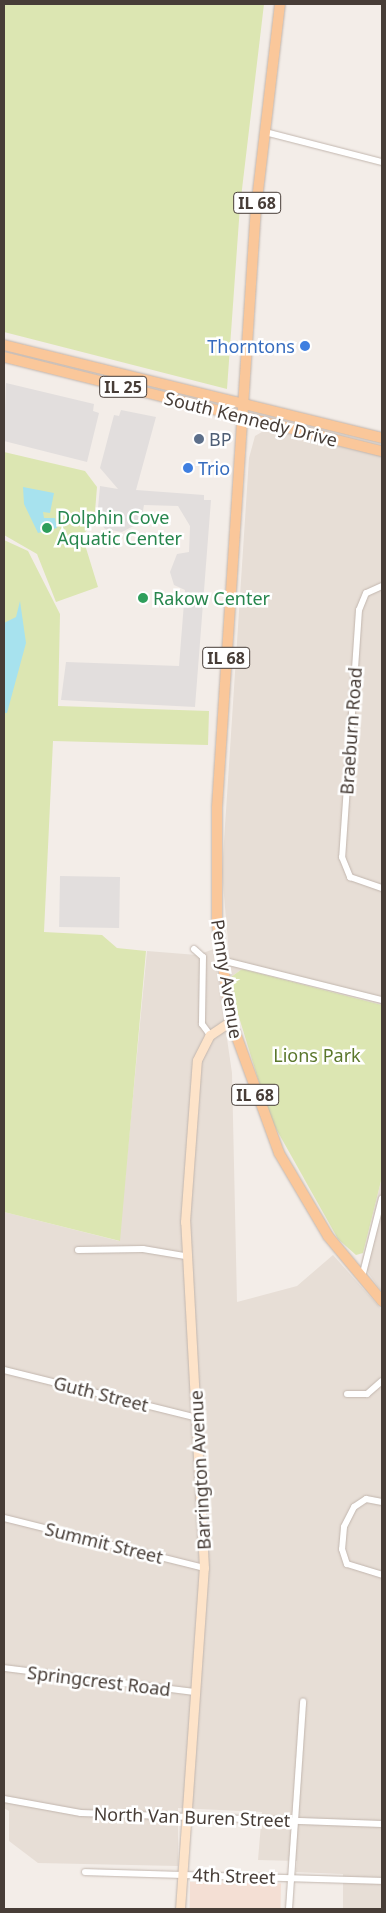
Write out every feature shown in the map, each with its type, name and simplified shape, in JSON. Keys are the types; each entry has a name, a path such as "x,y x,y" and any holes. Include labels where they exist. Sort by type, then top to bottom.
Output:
{"main road":[{"name":"IL 68","path":"243,416 265,132 280,4"},
{"name":"South Kennedy Drive","path":"4,345 382,438"},
{"name":"South Kennedy Drive","path":"4,357 382,451"},
{"name":"Penny Avenue","path":"243,416 215,856 221,960 231,1021 281,1157 316,1218 382,1301"}],"street":[{"path":"265,132 382,162"},
{"name":"Braeburn Road","path":"382,586 368,591 359,610 342,857 346,873 356,881 382,888"},
{"path":"194,949 202,955 202,1024 210,1035 231,1021"},
{"path":"221,960 382,1000"},
{"name":"Barrington Avenue","path":"180,1909 204,1568 198,1418 185,1256 196,1067 210,1035"},
{"path":"362,1277 382,1201"},
{"path":"78,1250 143,1249 185,1256"},
{"name":"Guth Street","path":"4,1370 198,1418"},
{"path":"348,1394 367,1394 382,1381"},
{"path":"382,1502 368,1499 354,1508 344,1527 342,1550 348,1564 382,1575"},
{"name":"Summit Street","path":"4,1518 204,1568"},
{"name":"Springcrest Road","path":"4,1668 195,1692"},
{"path":"289,1909 303,1702"},
{"name":"North Van Buren Street","path":"4,1799 55,1811 187,1818 382,1824"},
{"name":"4th Street","path":"85,1872 382,1881"}],"shaded area":[{"path":"6,383 94,404 93,411 99,413 87,462 4,441"},
{"path":"121,410 156,417 136,490 204,495 204,500 211,500 195,707 61,700 66,662 179,666 185,590 174,585 170,572 177,554 189,552 190,526 178,506 144,505 141,522 122,532 105,529 97,519 100,486 118,489 100,468 114,415 119,416"},
{"path":"267,429 382,456 382,1005 242,969 231,977 222,872 249,458 255,436"},
{"path":"60,876 120,877 119,928 59,927"},
{"path":"214,949 232,1073 237,1302 297,1286 333,1255 382,1310 382,1909 343,1909 343,1874 296,1872 297,1861 258,1860 262,1812 178,1808 178,1866 38,1863 9,1841 9,1811 4,1808 4,1212 119,1241 147,951 197,955"},
{"path":"382,1177 382,1292 361,1263"},
{"path":"190,1882 281,1884 281,1909 190,1909"}],"green space":[{"path":"4,4 264,4 240,206 227,389 4,332"},
{"name":"Dolphin Cove Aquatic Center","path":"4,452 85,471 97,487 94,524 82,535 98,587 56,602 37,554 4,535"},
{"path":"4,540 28,551 60,614 58,706 209,711 208,745 53,741 44,932 102,935 117,948 146,951 120,1241 4,1212"},
{"name":"Lions Park","path":"242,969 382,1005 382,1177 363,1253 356,1255 338,1239 270,1118 238,1014 231,977"}],"water":[{"path":"23,487 54,493 50,513 43,512 44,518 55,518 57,528 38,533 24,504"},
{"path":"20,601 26,643 7,713 4,713 4,623 16,617"}],"place":[{"name":"Thorntons","path":"305,346"},
{"name":"BP","path":"199,439"},
{"name":"Trio","path":"188,468"},
{"name":"Dolphin Cove Aquatic Center","path":"47,528"},
{"name":"Rakow Center","path":"143,598"}]}
